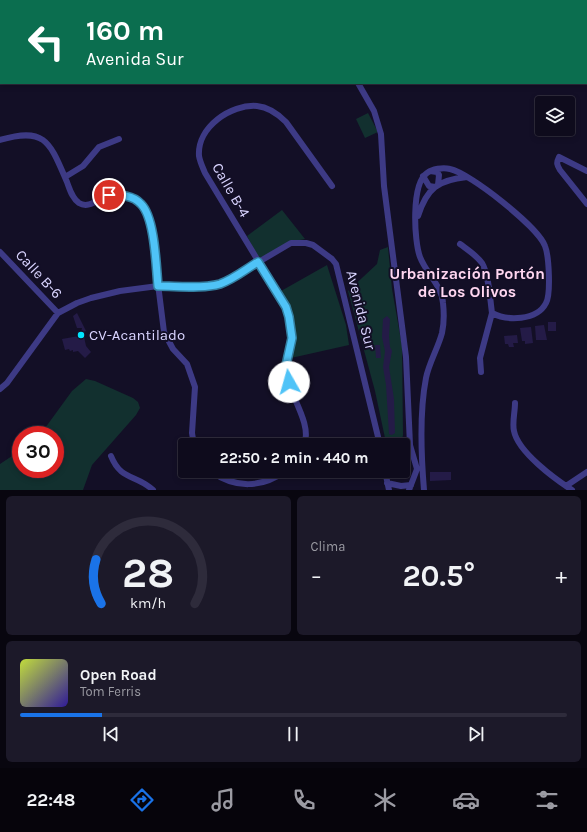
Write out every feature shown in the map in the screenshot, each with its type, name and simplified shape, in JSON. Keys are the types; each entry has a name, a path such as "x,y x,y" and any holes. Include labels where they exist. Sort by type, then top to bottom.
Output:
{"street":[{"path":"359,84 374,111 381,134 384,186 406,357 410,438"},
{"name":"Calle B-4","path":"304,438 305,426 292,394 285,370 292,338 286,307 201,164 199,155 200,145 204,136 216,121 230,111 247,106 265,107 286,122 332,186"},
{"path":"0,140 13,136 33,134 43,138 50,147 73,198 80,204 89,204 109,195 131,197 141,204 150,220 164,332 173,349 188,364 195,387 193,438"},
{"path":"64,177 83,166 99,147 119,139"},
{"path":"587,171 559,157 557,161 557,166 587,204"},
{"path":"424,490 422,460 423,408 426,378 442,332 443,302 440,292 419,255 416,221 418,189 423,176 430,171 436,169 450,169 467,177 517,214 545,245 549,281 547,302 542,310 531,316 509,318 499,317 492,313"},
{"path":"430,171 437,172 439,175 437,186"},
{"path":"423,176 429,186 437,186"},
{"path":"416,221 422,203 437,186 449,179 467,177"},
{"name":"Avenida Sur","path":"0,389 7,383 58,313 77,303 103,294 158,286 213,286 230,280 258,262 291,244 306,243 319,249 332,258 336,264 378,438"},
{"path":"460,244 482,263 485,271 492,313 480,358 481,372"},
{"name":"Calle B-6","path":"0,252 58,313"},
{"path":"515,403 514,430 517,441 551,476 572,490"},
{"path":"387,483 410,487 417,469 410,445"},
{"path":"111,456 115,467 125,475 144,482 153,490"},
{"path":"566,486 587,472"},
{"path":"223,478 230,482 244,484 268,482 274,478"},
{"path":"386,478 389,490"}],"green space":[{"path":"368,113 378,132 365,138 356,119"},
{"path":"282,210 305,239 290,242 259,259 247,236"},
{"path":"388,247 392,289 402,346 402,438 385,438 375,391 348,291 377,264 380,250"},
{"path":"327,265 346,325 349,345 291,358 296,339 293,317 281,291"},
{"path":"86,379 95,381 133,398 138,402 140,408 136,415 92,465 83,490 0,490 0,464 12,456 12,478 64,478 64,426 47,426 72,391"}],"building":[{"name":"CV-Acantilado","path":"77,313 86,331 83,332 86,346 91,352 85,358 78,351 73,352 73,350 70,351 69,349 65,350 62,339 79,336 78,333 81,332 82,328 77,328 73,316"},
{"path":"387,316 390,319 389,336 392,351 389,367 394,399 395,433 392,435 389,434 386,385 383,367 385,351 382,337 383,319"},
{"path":"548,322 556,322 556,331 548,331"},
{"path":"544,325 547,340 536,340 535,326"},
{"path":"531,327 533,343 525,344 525,341 522,341 520,328"},
{"path":"517,335 518,343 513,343 514,347 509,347 508,344 505,344 504,336"},
{"path":"375,345 380,345 381,358 376,358"},
{"path":"430,472 451,472 451,480 430,481"}],"place":[{"name":"CV-Acantilado","path":"81,335"}],"district":[{"name":"Urbanización Portón de Los Olivos","path":"467,282"}],"route":[{"path":"109,195 131,197 141,204 150,220 158,286 213,286 230,280 258,262 286,307 289,317 292,338 285,370 289,382"}]}
